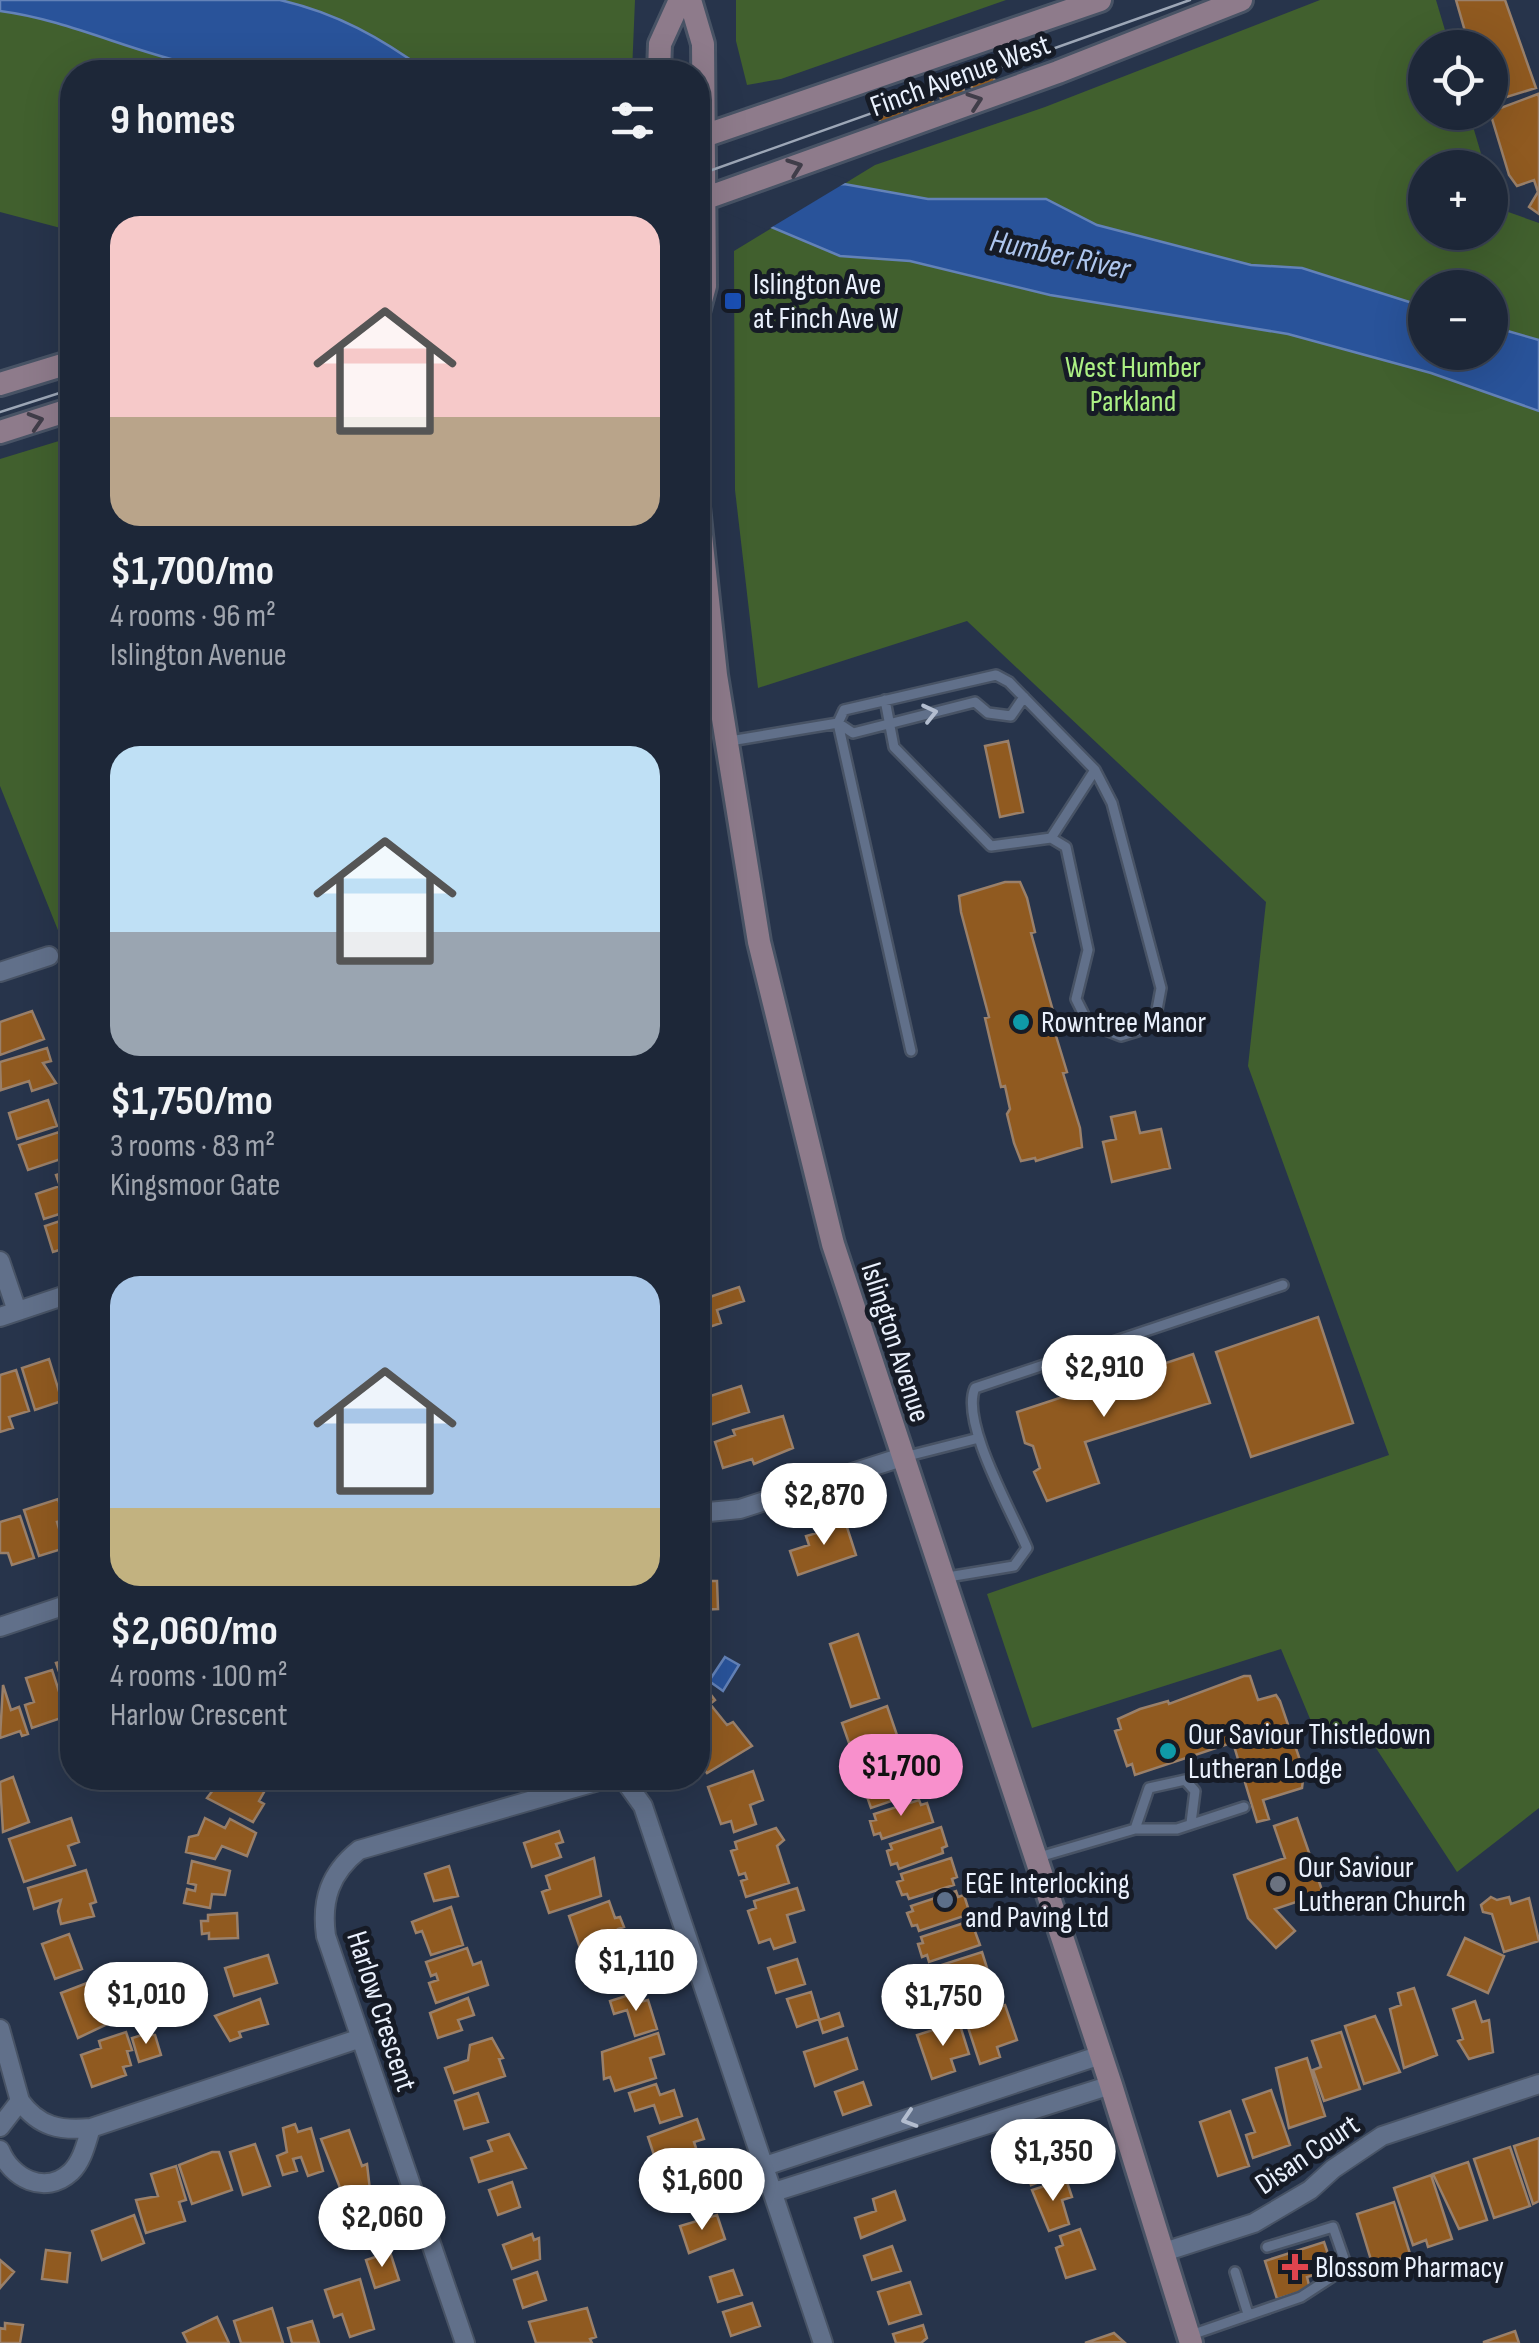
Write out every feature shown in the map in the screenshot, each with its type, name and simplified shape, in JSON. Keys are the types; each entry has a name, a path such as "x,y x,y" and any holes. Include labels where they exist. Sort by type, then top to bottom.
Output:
{"main road":[{"path":"659,60 660,44 680,0"},
{"path":"690,0 702,60"},
{"name":"Finch Avenue West","path":"710,134 1100,0"},
{"name":"Finch Avenue West","path":"710,196 1058,72 1241,0"},
{"path":"0,384 60,366"},
{"path":"0,432 60,413"},
{"name":"Islington Avenue","path":"710,611 725,742 759,942 833,1244 1102,2055 1190,2339"}],"street":[{"path":"0,972 49,956"},
{"path":"0,1261 8,1314 60,1297"},
{"path":"710,1513 740,1509 902,1458"},
{"path":"0,1626 60,1607"},
{"name":"Harlow Crescent","path":"464,2343 324,1917 327,1890 340,1865 358,1850 558,1790"},
{"name":"Harlow Crescent","path":"631,1790 642,1806 823,2343"},
{"path":"0,2029 20,2101 32,2117 62,2131 90,2128 361,2038"},
{"path":"765,2166 1102,2055"},
{"name":"Disan Court","path":"1164,2252 1254,2223 1310,2190 1332,2169 1382,2136 1539,2084"},
{"path":"774,2192 1111,2085"},
{"path":"0,2127 20,2101"},
{"path":"0,2150 5,2164 22,2180 47,2184 70,2173 84,2152 90,2128"}],"lane":[{"path":"885,700 894,747 991,846 1051,838 1066,847 1088,950 1076,999 1088,1023 1121,1036 1154,1026 1161,988 1112,803 1095,770 1024,697 996,675 885,700 844,710 838,723 911,1051"},
{"path":"725,742 838,723 853,733 975,702 988,713 1011,716 1024,697"},
{"path":"1051,838 1095,770"},
{"path":"944,1578 1014,1566 1027,1548 979,1438 970,1400 975,1388 1283,1285"},
{"path":"902,1458 979,1438"},
{"path":"1135,1828 1149,1788 1185,1780 1195,1791 1191,1823"},
{"path":"1036,1857 1135,1828 1176,1828 1244,1807"},
{"path":"1190,2339 1317,2289 1329,2276 1348,2268 1333,2227 1267,2246"},
{"path":"1235,2272 1248,2314"}],"green space":[{"path":"0,0 635,0 632,60 60,60 60,228 0,212"},
{"path":"736,0 1006,0 781,79 747,85 736,41"},
{"name":"West Humber Parkland","path":"1320,0 1436,0 1445,30 1408,30 1408,130 1474,130 1480,150 1408,150 1408,250 1508,250 1508,212 1539,223 1539,1808 1457,1872 1374,1745 1313,1726 1281,1649 1032,1728 987,1594 1389,1455 1248,1066 1266,902 967,621 758,688 735,490 734,251 875,165 1045,107"},
{"path":"60,441 60,935 0,786 0,459"}],"water":[{"path":"0,0 280,0 358,28 410,60 176,60 51,21 0,11"},
{"name":"Humber River","path":"844,184 928,199 1046,199 1097,225 1251,265 1302,268 1408,302 1408,367 1288,334 1050,295 910,261 840,256 710,201 710,195"},
{"path":"1508,331 1539,340 1539,411 1420,370 1508,370"},
{"path":"725,1657 739,1665 723,1691 710,1680"}],"pier":[{"path":"710,136 850,180 767,230 710,206"}],"building":[{"path":"1456,0 1505,0 1536,88 1508,97 1508,30 1465,30"},
{"path":"993,77 996,83 973,91 971,85"},
{"path":"963,88 965,94 942,102 940,96"},
{"path":"1538,94 1539,97 1539,214 1529,207 1538,192 1534,180 1517,186 1508,172 1508,150 1501,150 1495,130 1508,130 1508,105"},
{"path":"932,99 934,105 911,113 909,107"},
{"path":"901,110 903,116 881,124 878,117"},
{"path":"1008,741 1023,812 1000,817 985,746"},
{"name":"Rowntree Manor","path":"1005,882 1020,882 1027,898 1035,932 1031,933 1067,1072 1063,1073 1080,1128 1082,1147 1036,1161 1021,1161 1014,1143 1005,1086 1001,1087 985,1018 989,1017 959,896"},
{"path":"32,1011 44,1039 0,1055 0,1022"},
{"path":"47,1048 51,1061 43,1063 56,1083 32,1091 29,1081 1,1090 0,1062"},
{"path":"48,1100 57,1126 17,1139 9,1113"},
{"path":"1135,1112 1140,1133 1161,1129 1170,1168 1112,1182 1103,1142 1116,1139 1111,1117"},
{"path":"59,1132 60,1159 28,1170 19,1145"},
{"path":"60,1186 60,1214 44,1219 36,1194"},
{"path":"60,1221 60,1250 53,1252 45,1226"},
{"path":"739,1287 744,1301 717,1310 721,1323 710,1327 710,1297"},
{"path":"1318,1317 1353,1423 1251,1457 1216,1352"},
{"path":"1193,1354 1210,1403 1085,1442 1099,1483 1047,1501 1034,1472 1040,1468 1033,1446 1025,1443 1017,1412"},
{"path":"49,1359 60,1402 35,1410 22,1368"},
{"path":"16,1370 29,1411 9,1417 13,1428 0,1432 0,1375"},
{"path":"741,1386 749,1412 710,1425 710,1396"},
{"path":"783,1416 793,1448 754,1464 752,1459 723,1468 715,1442 735,1435 733,1430"},
{"path":"58,1499 60,1550 39,1556 24,1510"},
{"path":"20,1516 34,1558 12,1565 8,1553 0,1553 0,1522"},
{"path":"844,1518 856,1555 798,1575 790,1551 809,1545 806,1536 817,1533 815,1528"},
{"path":"710,1581 717,1581 718,1609 710,1609"},
{"path":"858,1634 879,1698 851,1707 830,1644"},
{"path":"52,1670 60,1695 60,1718 32,1728 25,1705 34,1702 26,1678"},
{"name":"Our Saviour Thistledown Lutheran Lodge","path":"1250,1676 1258,1700 1276,1695 1280,1701 1304,1772 1302,1788 1263,1800 1269,1819 1257,1822 1234,1746 1228,1744 1135,1775 1132,1764 1127,1766 1115,1731 1121,1729 1118,1719"},
{"path":"3,1685 11,1710 19,1707 28,1734 22,1736 20,1731 0,1738"},
{"path":"710,1704 727,1725 733,1722 752,1746 710,1771"},
{"path":"887,1706 899,1741 864,1753 860,1739 849,1743 842,1723"},
{"path":"903,1753 912,1794 871,1808 858,1771"},
{"path":"753,1771 763,1800 750,1805 756,1824 734,1832 731,1821 721,1824 710,1786"},
{"path":"13,1777 29,1822 3,1832 0,1782"},
{"path":"213,1790 265,1790 259,1801 264,1804 253,1822 207,1798"},
{"path":"919,1800 921,1805 927,1803 933,1822 882,1839 880,1833 874,1835 870,1821 876,1820 874,1814"},
{"path":"71,1818 79,1842 68,1846 75,1865 24,1882 9,1839"},
{"path":"205,1818 225,1828 230,1819 256,1833 247,1856 222,1846 215,1859 186,1852 189,1837 198,1835"},
{"name":"Our Saviour Lutheran Church","path":"1297,1818 1323,1893 1275,1909 1295,1931 1276,1948 1248,1918 1234,1875 1285,1858 1274,1826"},
{"path":"941,1827 947,1846 942,1848 943,1853 899,1869 897,1863 891,1865 887,1851 892,1849 890,1844"},
{"path":"776,1828 784,1840 777,1846 789,1883 746,1897 741,1881 747,1879 745,1873 739,1875 731,1851 737,1849 735,1842"},
{"path":"559,1831 563,1842 556,1844 561,1857 532,1867 524,1843"},
{"path":"594,1858 601,1896 549,1913 542,1892 550,1889 546,1876"},
{"path":"951,1858 957,1877 952,1879 954,1885 909,1899 907,1894 902,1895 897,1882 903,1880 901,1874"},
{"path":"192,1861 230,1871 225,1895 212,1894 210,1908 184,1903 187,1889 195,1891 196,1885 188,1883"},
{"path":"449,1866 458,1896 434,1901 425,1874"},
{"path":"86,1870 96,1902 90,1904 94,1916 61,1924 61,1900 34,1909 28,1888"},
{"path":"797,1888 804,1910 787,1915 795,1942 774,1949 770,1939 759,1943 748,1911 756,1908 754,1901"},
{"path":"956,1891 958,1897 964,1895 970,1914 919,1931 917,1925 912,1926 907,1913 913,1911 911,1906"},
{"path":"1491,1897 1509,1897 1511,1904 1529,1898 1539,1941 1504,1952 1492,1914 1483,1912 1481,1905"},
{"path":"609,1901 615,1918 620,1917 624,1927 618,1929 621,1942 582,1954 569,1916"},
{"path":"451,1907 463,1945 431,1955 422,1931 416,1933 412,1922"},
{"path":"237,1913 238,1938 209,1939 209,1933 202,1934 201,1921 208,1921 208,1915"},
{"path":"967,1922 968,1928 973,1926 980,1945 929,1962 927,1955 922,1957 918,1944 923,1943 921,1937"},
{"path":"69,1934 82,1969 55,1979 42,1944"},
{"path":"1465,1938 1504,1956 1488,1993 1448,1975"},
{"path":"634,1946 642,1970 609,1981 606,1956"},
{"path":"467,1948 473,1965 481,1962 488,1985 436,2003 429,1983 438,1980 436,1974 431,1976 426,1962"},
{"path":"982,1952 988,1971 984,1972 986,1978 939,1993 938,1988 933,1990 928,1976 934,1974 932,1968"},
{"path":"268,1955 277,1983 234,1996 225,1968"},
{"path":"797,1959 805,1984 776,1993 768,1968"},
{"path":"108,1975 122,2017 78,2038 61,1993"},
{"path":"1414,1988 1437,2055 1404,2068 1390,2009 1401,2005 1398,1993"},
{"path":"811,1992 819,2019 797,2027 787,1999"},
{"path":"632,1994 635,2003 648,2000 657,2029 635,2036 627,2010 614,2014 610,2001"},
{"path":"468,1998 474,2015 458,2020 462,2030 438,2038 430,2013"},
{"path":"260,1999 268,2024 239,2032 241,2037 230,2041 215,2016"},
{"path":"1475,2001 1482,2022 1489,2020 1493,2052 1469,2059 1458,2041 1463,2039 1453,2009"},
{"path":"1005,2005 1017,2040 997,2047 1000,2057 980,2064 965,2018"},
{"path":"839,2013 843,2026 823,2033 819,2020"},
{"path":"1375,2016 1400,2072 1364,2084 1345,2026"},
{"path":"959,2022 969,2054 951,2059 955,2071 932,2079 917,2035"},
{"path":"126,2032 132,2050 127,2051 131,2065 123,2067 126,2075 92,2087 81,2055 101,2048 99,2041"},
{"path":"1341,2032 1360,2089 1324,2101 1313,2070 1321,2067 1312,2041"},
{"path":"658,2033 664,2054 650,2058 656,2078 615,2091 610,2077 604,2079 602,2052"},
{"path":"155,2035 161,2055 139,2062 132,2038"},
{"path":"492,2038 503,2058 499,2059 505,2076 454,2093 445,2068 468,2060 470,2045"},
{"path":"847,2038 857,2069 815,2086 804,2052"},
{"path":"1307,2058 1325,2116 1289,2128 1276,2068"},
{"path":"863,2082 871,2105 843,2115 835,2092"},
{"path":"656,2084 660,2095 674,2090 682,2116 660,2123 654,2105 635,2111 629,2093"},
{"path":"1271,2090 1290,2145 1253,2158 1246,2135 1255,2132 1243,2100"},
{"path":"478,2093 488,2122 464,2129 455,2101"},
{"path":"1230,2111 1249,2166 1218,2176 1200,2122"},
{"path":"697,2119 704,2139 694,2142 700,2160 661,2176 648,2137"},
{"path":"295,2124 298,2132 311,2128 323,2171 308,2176 301,2157 293,2159 297,2171 283,2175 277,2156 287,2152 283,2128"},
{"path":"349,2130 362,2166 367,2164 370,2190 344,2198 321,2139"},
{"path":"509,2134 526,2168 479,2182 471,2158 492,2151 488,2141"},
{"path":"1539,2138 1539,2201 1533,2204 1514,2146"},
{"path":"1053,2141 1059,2159 1050,2162 1055,2176 1031,2185 1020,2152"},
{"path":"255,2144 270,2186 243,2195 230,2152"},
{"path":"1510,2147 1530,2206 1494,2218 1474,2159"},
{"path":"219,2152 232,2190 192,2204 179,2165"},
{"path":"1468,2162 1487,2220 1459,2229 1433,2174"},
{"path":"176,2166 186,2200 179,2202 185,2221 146,2233 136,2200 158,2196 151,2174"},
{"path":"1431,2175 1452,2239 1428,2247 1426,2240 1413,2245 1394,2188"},
{"path":"707,2178 717,2206 694,2214 684,2185"},
{"path":"1066,2179 1072,2197 1062,2200 1069,2224 1049,2231 1032,2190"},
{"path":"512,2182 520,2207 498,2215 489,2190"},
{"path":"895,2191 905,2220 861,2238 855,2218 876,2211 873,2199"},
{"path":"1394,2202 1411,2257 1372,2263 1357,2214"},
{"path":"134,2215 144,2243 102,2260 92,2231"},
{"path":"717,2215 725,2239 689,2253 680,2226"},
{"path":"1080,2229 1095,2269 1066,2278 1056,2248 1063,2245 1060,2236"},
{"path":"532,2234 534,2240 539,2238 540,2259 512,2269 503,2245"},
{"path":"1324,2242 1333,2269 1307,2277 1310,2289 1277,2299 1265,2261"},
{"path":"892,2246 901,2271 872,2280 864,2256"},
{"path":"46,2250 70,2253 67,2282 42,2279"},
{"path":"390,2252 399,2280 375,2288 366,2260"},
{"path":"0,2260 14,2272 0,2288"},
{"path":"733,2270 742,2295 718,2302 710,2277"},
{"path":"537,2272 546,2300 523,2308 514,2280"},
{"path":"360,2279 374,2329 350,2337 342,2314 334,2317 325,2290"},
{"path":"910,2282 921,2314 889,2324 878,2292"},
{"path":"752,2303 760,2326 731,2336 723,2312"},
{"path":"272,2308 283,2343 241,2343 234,2321"},
{"path":"587,2308 596,2337 590,2339 592,2343 536,2343 529,2322"},
{"path":"217,2317 229,2343 188,2343 183,2333"},
{"path":"312,2321 319,2343 292,2343 288,2328"},
{"path":"5,2323 23,2325 20,2343 0,2343 0,2328 5,2329"},
{"path":"923,2325 927,2338 921,2343 896,2343 893,2334"},
{"path":"1515,2331 1519,2343 1484,2343 1484,2342"},
{"path":"1114,2333 1124,2342 1085,2343"}],"tram line":[{"path":"710,171 1190,0"},
{"path":"0,412 60,393"}],"place":[{"name":"Islington Ave at Finch Ave W","path":"733,301"},
{"name":"Rowntree Manor","path":"1021,1022"},
{"name":"Our Saviour Thistledown Lutheran Lodge","path":"1168,1751"},
{"name":"Our Saviour Lutheran Church","path":"1278,1884"},
{"name":"EGE Interlocking and Paving Ltd","path":"945,1900"},
{"name":"Blossom Pharmacy","path":"1295,2267"}]}
